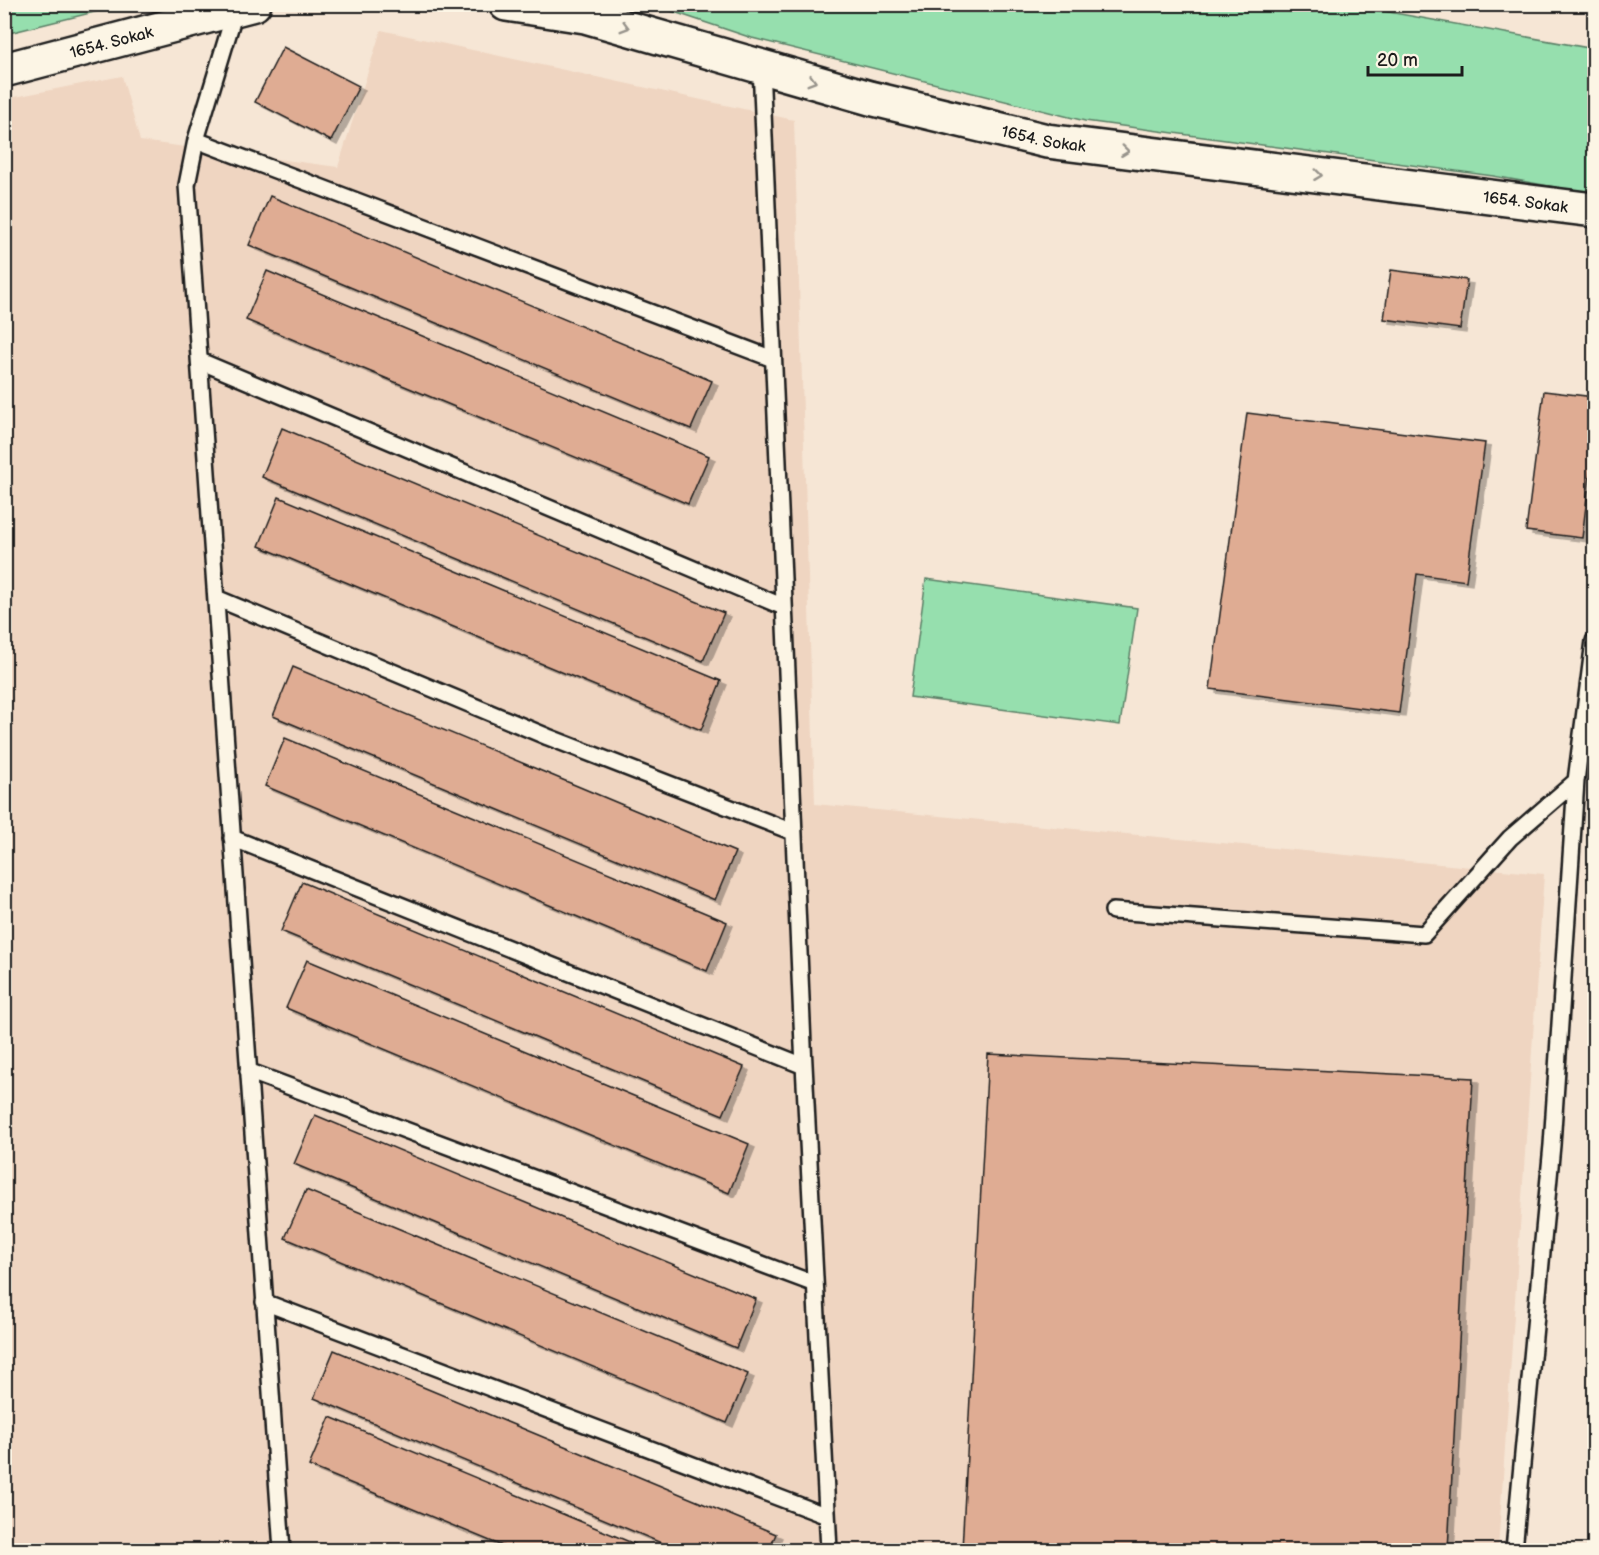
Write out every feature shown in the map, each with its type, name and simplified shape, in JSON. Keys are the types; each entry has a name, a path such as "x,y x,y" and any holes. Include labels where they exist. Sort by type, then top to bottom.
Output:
{"main road":[{"name":"1654. Sokak","path":"506,4 585,16 870,98 1047,141 1594,210"},
{"name":"1654. Sokak","path":"4,70 245,6"}],"lane":[{"path":"245,6 196,140 188,185 264,1302 286,1549"},
{"path":"761,66 804,1066 829,1551"},
{"path":"196,140 773,359"},
{"path":"200,361 784,607"},
{"path":"216,598 548,737 794,832"},
{"path":"1514,1551 1552,1145 1576,781 1594,641"},
{"path":"1113,911 1424,934 1510,838 1576,781"},
{"path":"232,838 804,1066"},
{"path":"248,1071 815,1284"},
{"path":"264,1302 827,1516"}],"shaded area":[{"path":"381,30 794,120 815,804 1544,874 1498,1550 5,1550 5,99 122,76 140,141 338,167"}],"green space":[{"path":"5,4 123,4 123,5 5,34"},
{"path":"653,5 1350,5 1594,49 1594,194 1493,176 1085,121 752,38"},
{"path":"926,579 1137,608 1120,725 910,697"}],"building":[{"path":"283,47 359,86 331,141 255,102"},
{"path":"270,196 712,381 691,429 249,245"},
{"path":"1391,270 1467,280 1460,329 1384,319"},
{"path":"267,271 709,456 688,504 246,320"},
{"path":"1544,391 1594,397 1594,440 1582,538 1526,531"},
{"path":"1247,413 1485,443 1466,581 1417,574 1399,713 1210,689"},
{"path":"282,428 724,613 703,661 262,477"},
{"path":"279,497 721,681 701,730 259,546"},
{"path":"293,667 735,852 715,900 273,716"},
{"path":"285,738 727,922 707,971 265,786"},
{"path":"302,882 744,1067 723,1115 281,931"},
{"path":"307,960 749,1144 729,1193 286,1008"},
{"path":"988,1054 1473,1078 1448,1550 962,1550"},
{"path":"315,1115 756,1299 736,1348 294,1164"},
{"path":"306,1190 748,1374 727,1423 285,1238"},
{"path":"334,1350 776,1534 769,1550 678,1550 314,1398"},
{"path":"330,1417 649,1550 512,1550 309,1466"}]}
